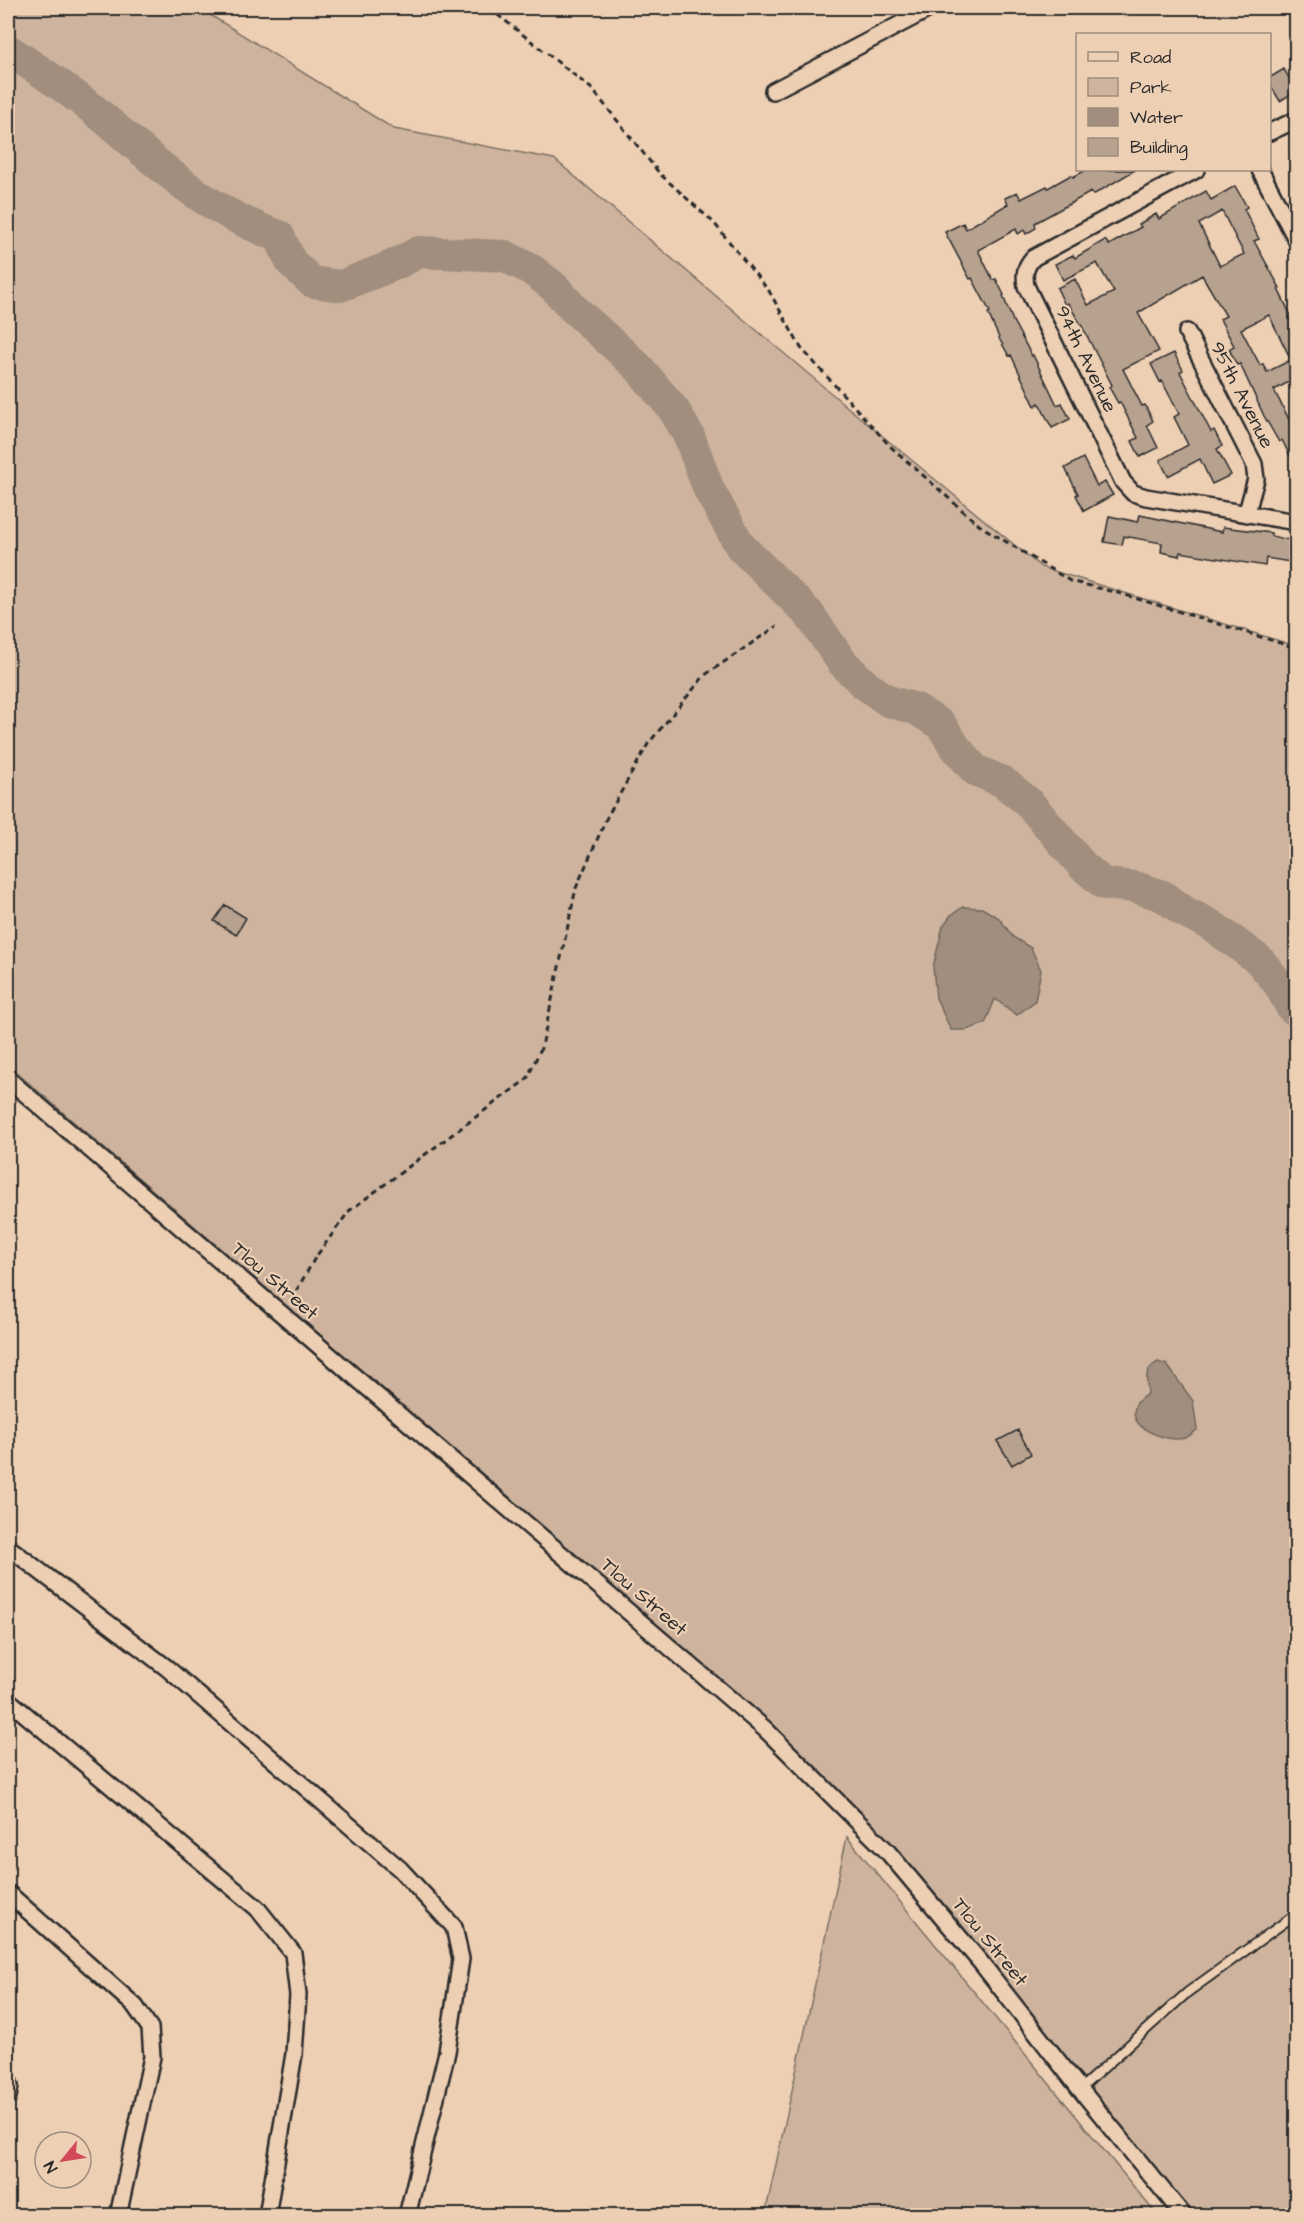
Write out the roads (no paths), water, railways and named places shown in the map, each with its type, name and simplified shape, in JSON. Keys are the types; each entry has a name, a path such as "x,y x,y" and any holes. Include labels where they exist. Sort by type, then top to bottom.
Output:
{"street":[{"path":"773,91 931,8"},
{"path":"1271,131 1296,120"},
{"name":"94th Avenue","path":"1194,171 1033,258 1024,274 1026,286 1123,482 1133,493 1296,522"},
{"path":"1261,171 1296,239"},
{"name":"95th Avenue","path":"1187,332 1254,464 1256,479 1247,512"},
{"name":"Tlou Street","path":"8,1079 765,1729 887,1851 982,1964 1184,2216"},
{"path":"8,1547 176,1676 400,1869 454,1927 460,1959 447,2052 407,2216"},
{"path":"8,1700 257,1908 292,1953 298,1995 294,2054 267,2216"},
{"path":"8,1893 135,2006 150,2028 152,2057 118,2216"},
{"path":"8,2079 10,2086 8,2097"}],"lane":[{"path":"1080,2089 1188,1992 1296,1914"}],"water":[{"path":"963,907 982,908 999,918 1013,937 1031,948 1041,970 1035,1001 1017,1015 995,999 985,1024 966,1030 951,1030 936,998 933,967 943,926 951,915"},
{"path":"1158,1362 1167,1365 1193,1401 1197,1430 1187,1437 1177,1439 1158,1435 1141,1426 1136,1419 1134,1412 1137,1403 1148,1393 1148,1371"}],"waterway":[{"path":"8,50 87,105 151,159 210,203 279,236 291,262 312,282 341,286 394,265 419,252 505,256 532,270 554,287 573,308 638,367 674,410 689,436 709,490 741,547 809,614 842,662 863,683 888,701 916,709 941,725 956,748 975,770 1003,782 1028,802 1082,865 1104,884 1135,887 1163,896 1185,912 1211,925 1259,960 1278,983 1291,1007 1296,1011"}]}
